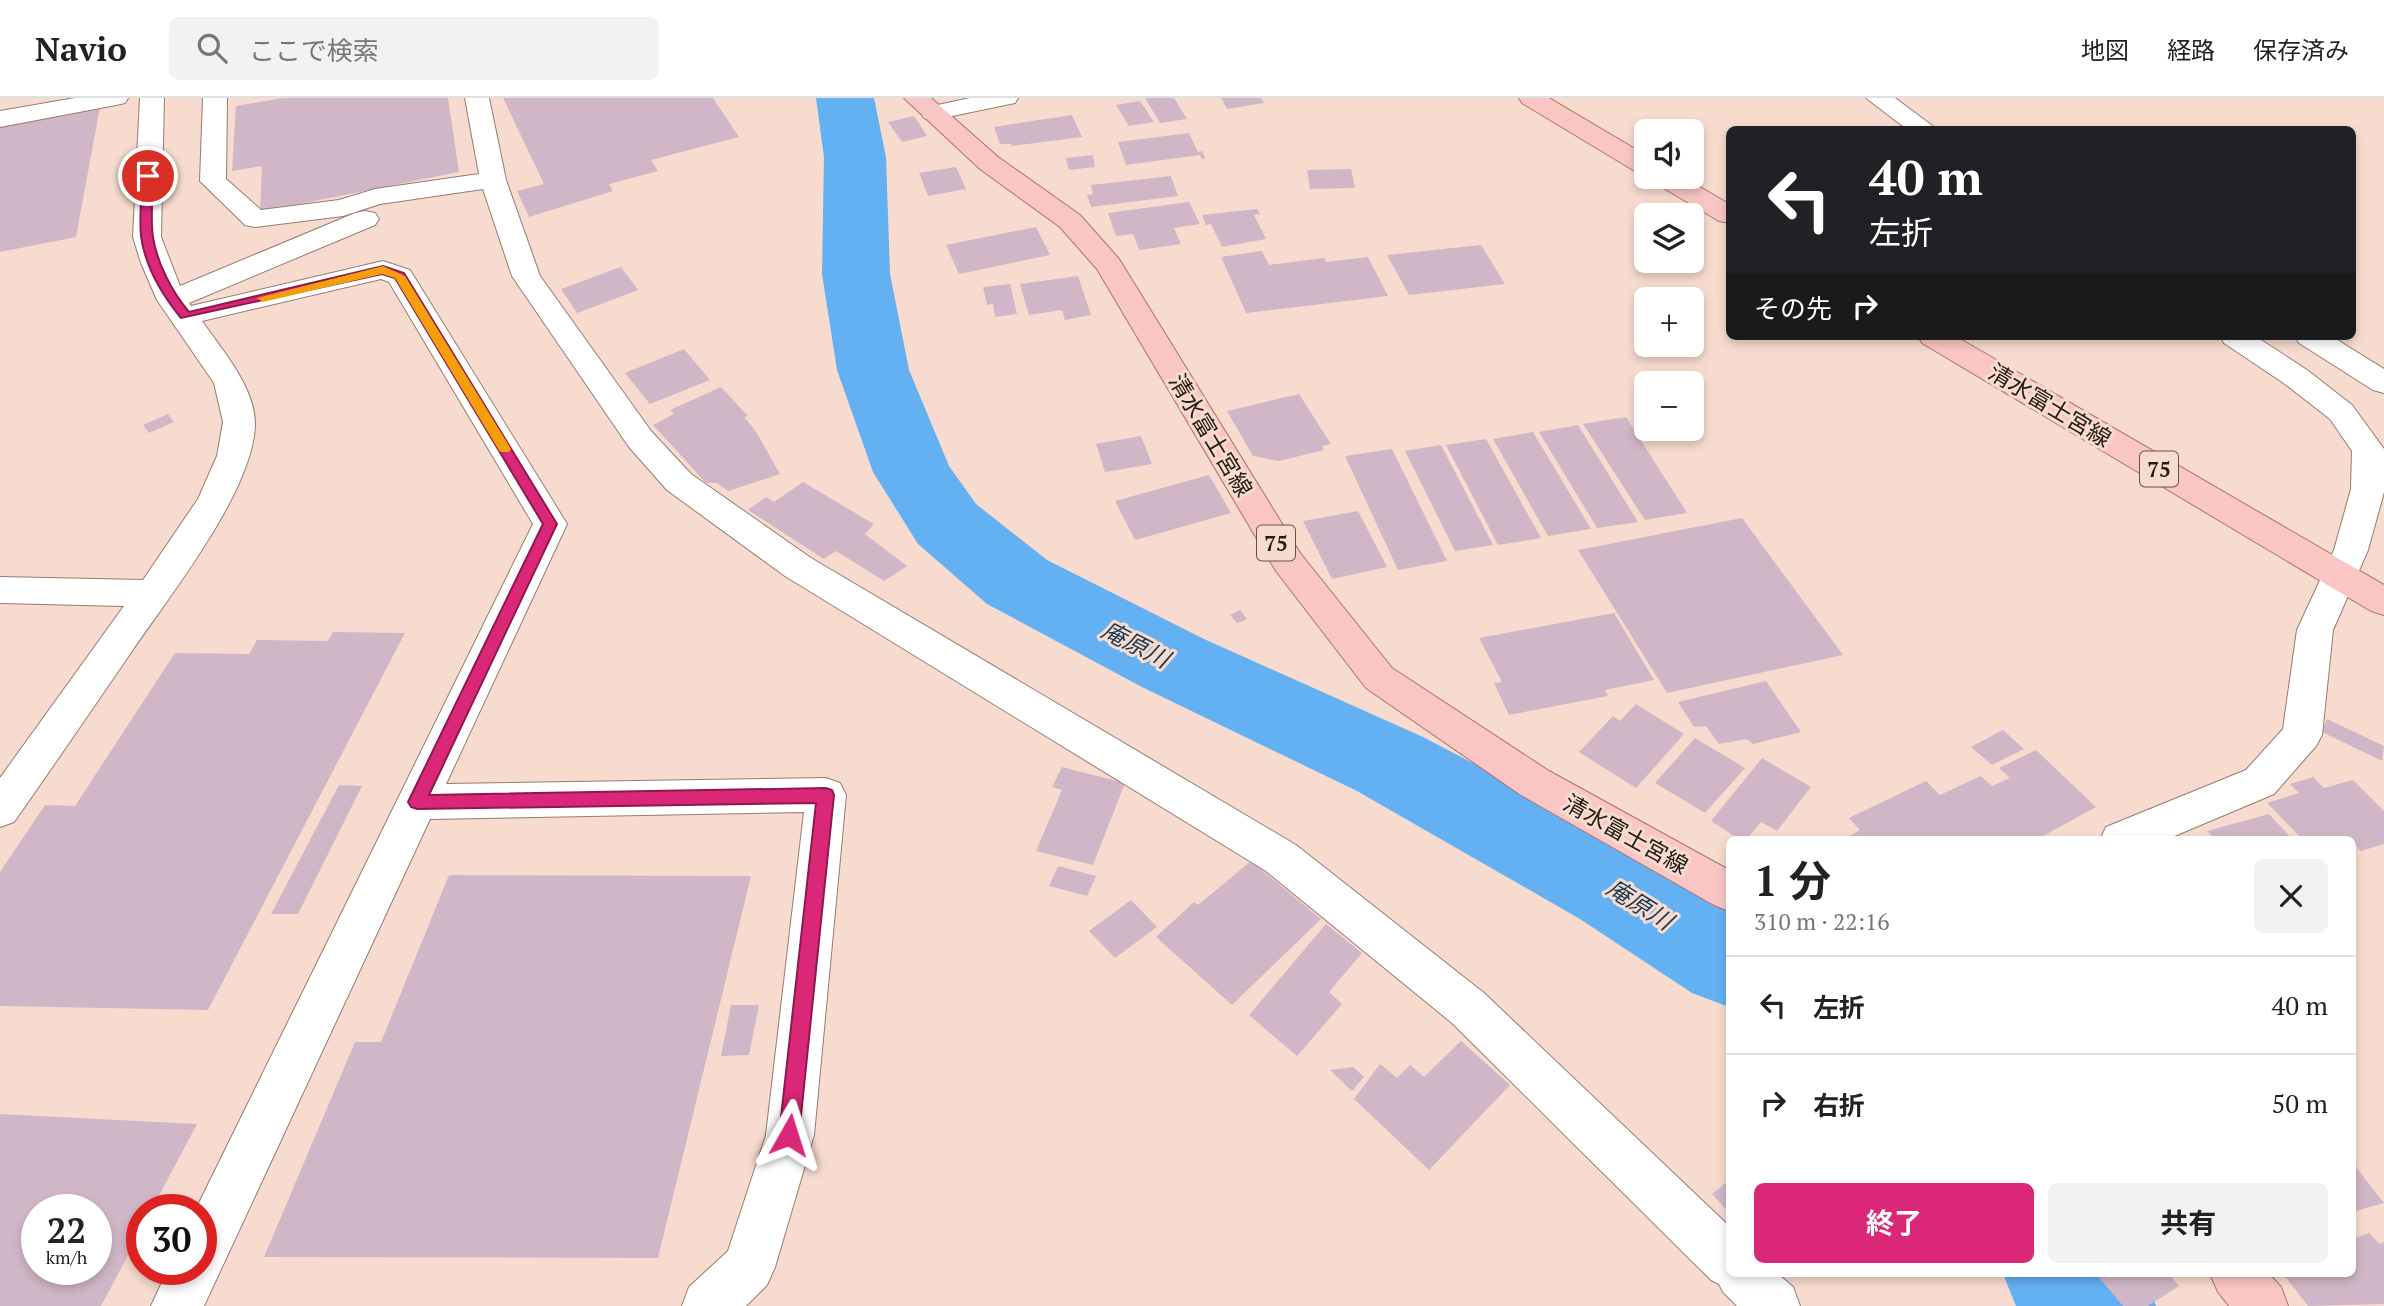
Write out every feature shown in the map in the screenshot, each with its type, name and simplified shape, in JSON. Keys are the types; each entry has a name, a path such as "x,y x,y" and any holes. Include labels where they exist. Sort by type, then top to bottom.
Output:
{"main road":[{"path":"1531,98 1634,159"},
{"name":"清水富士宮線","path":"925,105 989,163 1070,221 1109,265 1288,562 1379,678 1535,783 1726,890"},
{"path":"1685,189 1726,213"},
{"name":"清水富士宮線","path":"1940,340 2384,602"},
{"path":"2238,1277 2262,1306"}],"street":[{"path":"0,119 116,98"},
{"path":"0,810 214,502 233,456 239,422 229,383 179,308 155,263 147,237 152,98"},
{"path":"215,98 213,181 255,219 343,208 375,197 497,194"},
{"path":"477,98 497,194 526,276 640,439 679,482 798,567 1281,858 1468,1008 1726,1259"},
{"path":"925,105 1006,98"},
{"path":"1878,98 1920,126"},
{"path":"179,308 370,216 408,207 497,194"},
{"path":"179,308 383,270 400,276 550,524 217,1221"},
{"path":"2131,836 2260,782 2302,735 2315,630 2351,551 2368,489 2368,450 2341,412 2297,377 2241,340"},
{"path":"2316,340 2384,383"},
{"path":"0,590 153,593"},
{"path":"417,802 826,795 789,1135 749,1267 708,1306"},
{"path":"1744,1277 1774,1306"},
{"path":"177,1306 187,1285"}],"building":[{"path":"283,98 448,98 459,172 260,212 262,166 232,171 236,106"},
{"path":"503,98 713,98 739,137 651,160 658,171 609,184 613,191 529,217 517,191 544,184"},
{"path":"1145,98 1174,98 1187,119 1160,123"},
{"path":"1221,98 1261,98 1264,103 1227,109"},
{"path":"1140,101 1154,122 1129,126 1116,105"},
{"path":"100,107 76,237 0,252 0,124"},
{"path":"1072,115 1082,137 1012,146 1000,144 994,127"},
{"path":"914,116 927,136 902,142 888,122"},
{"path":"1189,133 1198,152 1202,151 1205,158 1202,159 1200,155 1126,165 1118,142"},
{"path":"1093,155 1095,167 1069,170 1066,158"},
{"path":"956,167 966,189 928,196 919,173"},
{"path":"1351,169 1355,188 1310,189 1307,170"},
{"path":"1171,176 1178,196 1091,207 1087,195 1093,194 1091,185"},
{"path":"1189,202 1200,224 1174,228 1181,244 1139,250 1133,234 1116,236 1108,213"},
{"path":"1257,209 1260,214 1254,215 1266,239 1222,247 1211,224 1206,225 1202,215"},
{"path":"1036,227 1050,255 959,274 946,245"},
{"path":"1481,245 1505,284 1409,295 1387,255"},
{"path":"1262,251 1269,265 1324,258 1326,262 1368,257 1388,296 1246,313 1221,257"},
{"path":"621,267 638,290 577,313 561,289"},
{"path":"1078,276 1091,315 1065,320 1062,310 1029,315 1020,284"},
{"path":"1010,284 1017,314 995,317 993,304 987,305 983,287"},
{"path":"684,349 710,380 650,404 625,373"},
{"path":"721,387 748,416 744,417 755,430 780,474 728,491 717,483 706,483 653,425 674,414 670,410"},
{"path":"1299,394 1331,444 1322,446 1324,450 1279,461 1253,456 1227,411"},
{"path":"168,414 174,422 149,433 143,425"},
{"path":"1626,417 1634,430 1634,441 1641,441 1687,513 1645,520 1583,424"},
{"path":"1578,425 1638,522 1597,528 1539,432"},
{"path":"1533,432 1591,529 1548,536 1493,439"},
{"path":"1141,436 1152,464 1105,472 1096,444"},
{"path":"1486,439 1541,538 1498,545 1446,445"},
{"path":"1441,445 1493,545 1455,551 1405,451"},
{"path":"1392,449 1447,561 1398,570 1345,456"},
{"path":"1209,475 1231,513 1135,540 1115,501"},
{"path":"803,482 874,524 865,534 907,566 884,581 836,551 824,559 748,510 766,497 774,502"},
{"path":"1358,511 1387,567 1332,579 1303,521"},
{"path":"1742,518 1843,655 1667,693 1578,550"},
{"path":"1240,610 1247,619 1237,623 1230,615"},
{"path":"1614,613 1654,680 1605,690 1608,696 1509,715 1494,683 1502,682 1479,638"},
{"path":"333,632 405,633 208,1010 0,1006 0,872 45,805 75,806 175,653 249,654 257,640 328,641"},
{"path":"1766,681 1801,732 1753,744 1747,739 1719,744 1706,726 1694,727 1678,702"},
{"path":"1636,704 1684,734 1636,788 1579,752 1613,716 1620,721"},
{"path":"2327,719 2384,746 2382,761 2322,732"},
{"path":"2003,730 2024,749 1992,765 1971,747"},
{"path":"1695,738 1745,768 1705,813 1655,783"},
{"path":"2036,750 2096,807 2043,836 1849,836 1860,830 1849,818 1926,781 1940,795 1981,776 1992,786 2010,778 1999,768"},
{"path":"1762,758 1811,787 1777,831 1761,822 1749,836 1734,836 1711,821"},
{"path":"1062,767 1125,783 1093,865 1036,851 1062,790 1052,787"},
{"path":"2313,777 2324,788 2353,780 2384,811 2384,844 2361,851 2356,846 2356,836 2299,836 2267,803 2299,793 2290,784"},
{"path":"339,785 362,786 298,914 271,914"},
{"path":"2269,814 2289,836 2211,836 2207,831"},
{"path":"1251,861 1321,919 1232,1005 1156,937 1194,902 1198,905"},
{"path":"1058,866 1096,876 1087,896 1049,886"},
{"path":"449,875 751,876 658,1258 264,1257 355,1042 381,1042"},
{"path":"1131,900 1157,927 1115,958 1089,931"},
{"path":"1326,924 1362,953 1329,992 1342,1004 1297,1056 1249,1015"},
{"path":"731,1005 759,1005 749,1055 721,1056"},
{"path":"1461,1041 1510,1085 1429,1170 1354,1099 1380,1064 1397,1078 1410,1065 1424,1077"},
{"path":"1353,1067 1364,1077 1352,1091 1330,1070"},
{"path":"0,1114 197,1124 160,1194 126,1194 126,1259 101,1306 0,1306"},
{"path":"2356,1167 2384,1203 2356,1211"},
{"path":"1726,1182 1726,1210 1712,1194"},
{"path":"2369,1233 2380,1244 2384,1242 2384,1304 2308,1306 2285,1277 2356,1277 2356,1238"},
{"path":"2099,1277 2172,1277 2179,1286 2148,1306 2123,1306"}],"waterway":[{"name":"庵原川","path":"845,98 855,157 856,274 873,370 912,472 947,524 1017,582 1173,663 1390,764 1616,888 1726,957"},
{"name":"庵原川","path":"2067,1277 2094,1306"}],"slow traffic":[{"path":"263,298 383,270 400,276 505,449"}],"route":[{"path":"148,176 147,237 155,263 172,300 186,316 383,270 400,276 550,524 417,802 826,795 789,1135"}]}
